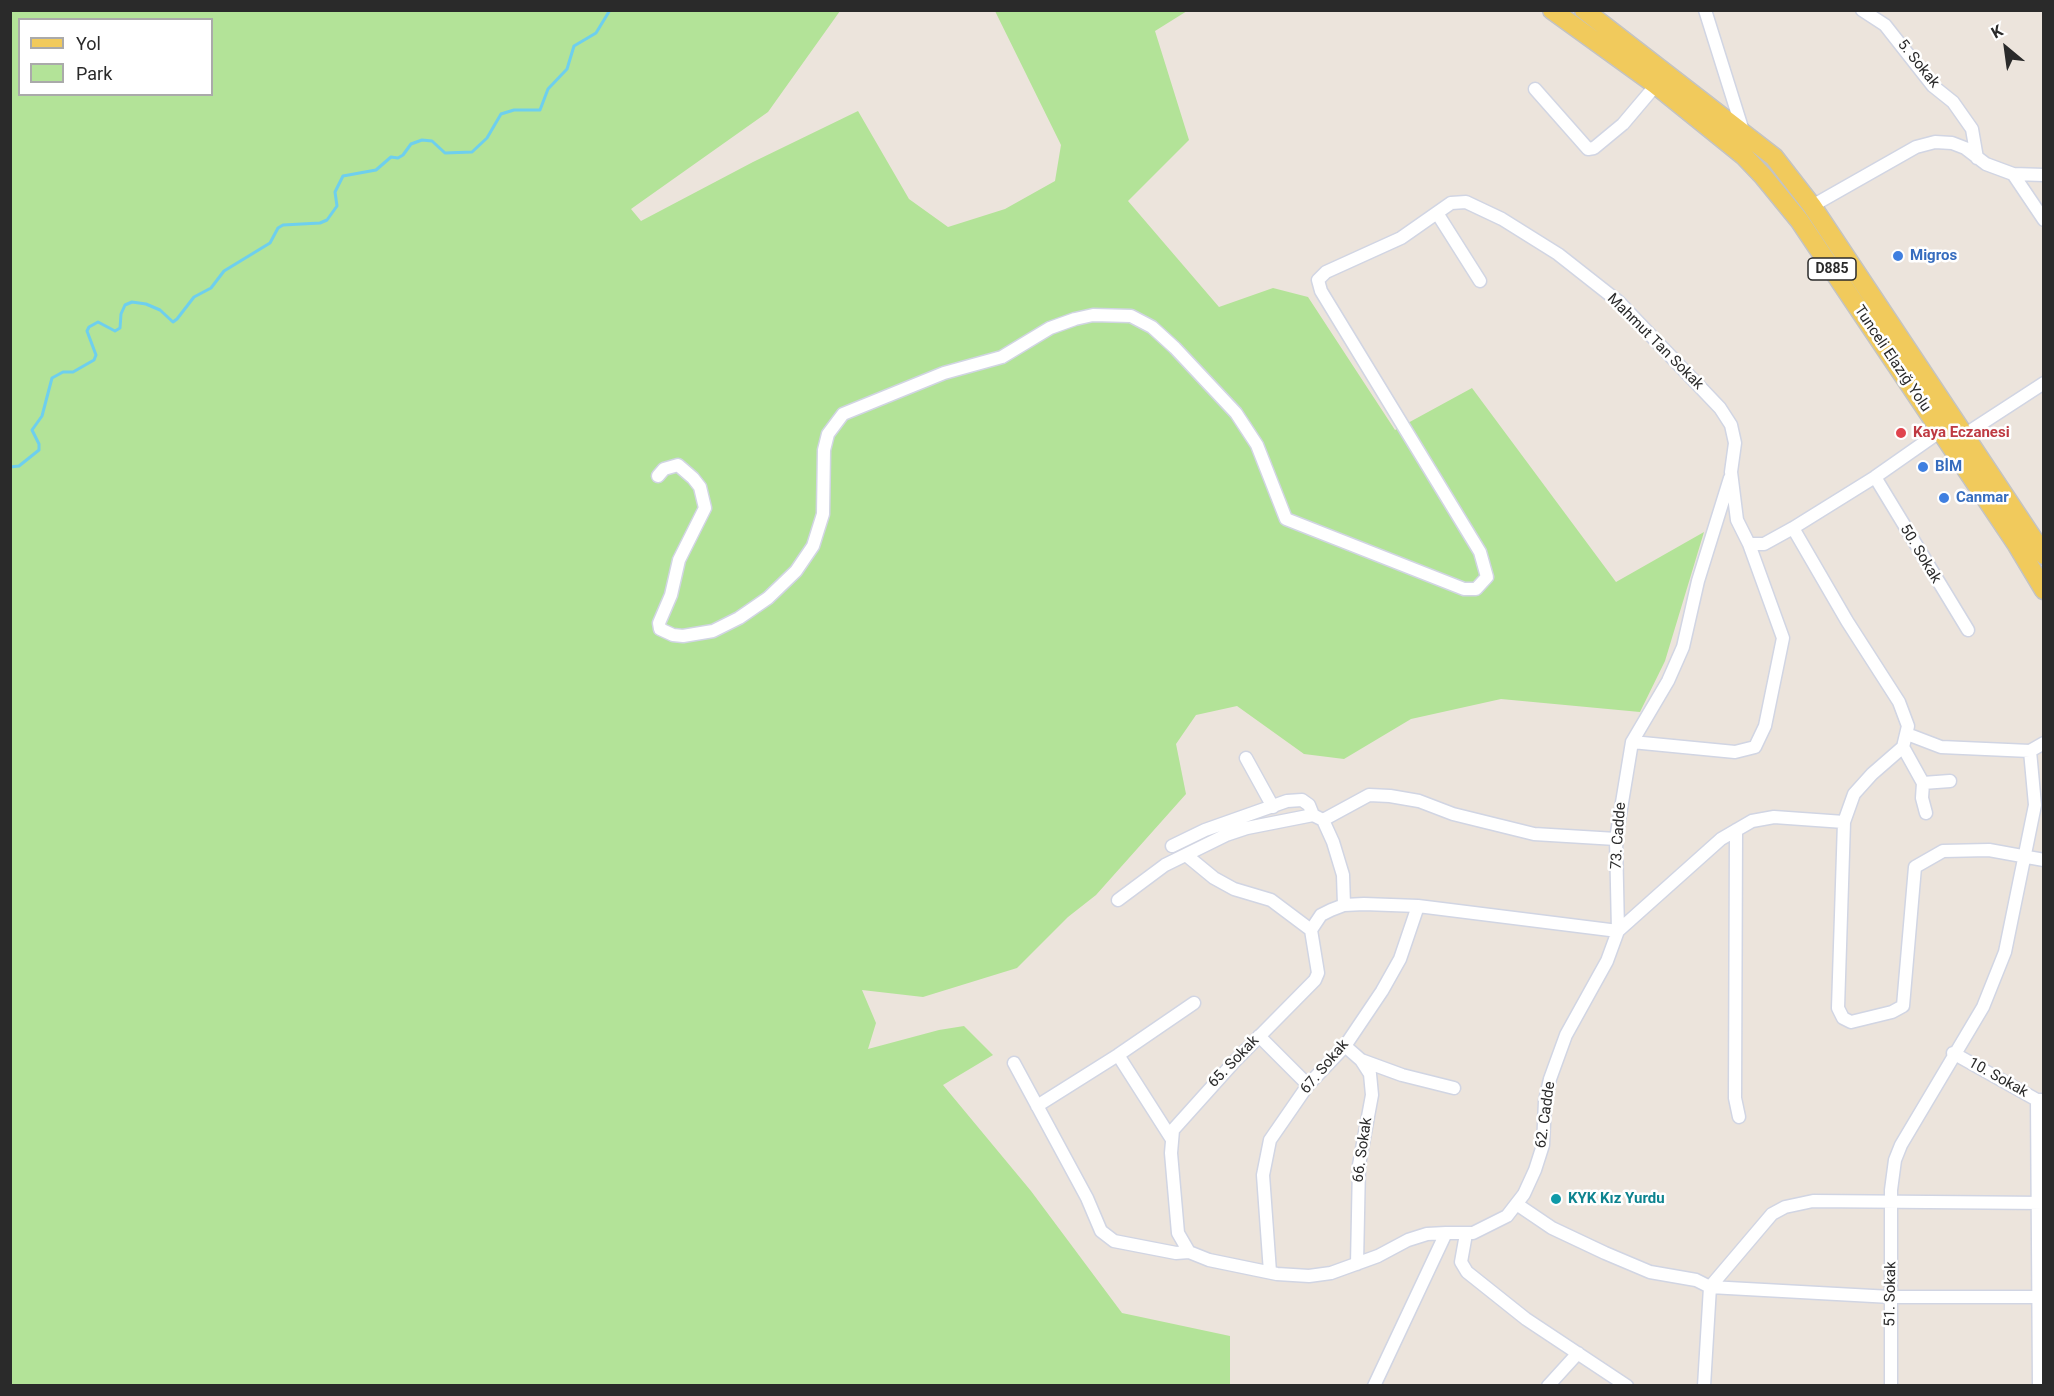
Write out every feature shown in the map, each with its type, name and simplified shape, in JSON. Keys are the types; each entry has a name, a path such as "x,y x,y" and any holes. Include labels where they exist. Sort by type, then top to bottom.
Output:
{"main road":[{"name":"Tunceli Elazığ Yolu","path":"1552,10 1656,85 1744,156 1777,193 1954,429 2043,555"},
{"name":"Tunceli Elazığ Yolu","path":"1584,10 1774,157 1812,206 1954,429 2043,590"}],"street":[{"name":"5. Sokak","path":"1862,10 1885,25 1933,86 1953,102 1972,129 1977,158"},
{"path":"1708,11 1743,131"},
{"path":"1534,89 1588,149 1594,148 1623,124 1656,85"},
{"path":"1812,206 1916,147 1928,144 1952,143 1965,148 1977,158 2013,174 2043,175"},
{"path":"2013,174 2043,220"},
{"name":"Mahmut Tan Sokak","path":"658,476 664,469 678,465 693,478 700,488 705,508 679,560 671,595 659,623 660,629 683,636 713,631 739,618 768,598 796,571 813,546 823,514 824,450 828,434 843,414 944,373 1002,357 1050,328 1075,319 1093,315 1131,316 1152,327 1175,348 1236,413 1257,445 1286,519 1464,589 1476,589 1487,578 1480,552 1319,285 1321,275 1326,272 1401,238 1451,203 1466,202 1502,219 1558,254 1619,302 1720,408 1731,425 1735,443 1731,472 1698,581 1678,661 1632,742 1735,752 1755,747 1765,726 1783,638 1749,544 1737,520 1731,472"},
{"path":"1437,213 1480,281"},
{"path":"1749,544 1764,544 1954,429 2043,383"},
{"name":"50. Sokak","path":"1875,477 1968,630"},
{"path":"1793,528 1899,702 1906,720 1907,734 1903,747 1872,774 1854,794 1844,822 1838,1008 1843,1018 1851,1022 1892,1012 1903,1006 1915,867 1943,851 1989,850 2043,860"},
{"path":"1907,734 1941,747 2030,751 2043,743"},
{"name":"73. Cadde","path":"1618,931 1616,839 1632,742"},
{"path":"1903,747 1923,783 1922,798 1926,813"},
{"name":"51. Sokak","path":"1891,1386 1892,1202 1895,1160 1901,1145 1953,1053 1983,1007 2005,952 2035,805 2030,751"},
{"path":"1246,758 1273,807"},
{"path":"1923,783 1950,781"},
{"path":"1118,900 1165,865 1247,828 1318,817 1369,795 1419,801 1453,814 1534,834 1616,839"},
{"path":"1172,846 1205,830 1287,801 1302,800 1318,817 1342,875 1344,905"},
{"path":"1186,855 1214,878 1234,890 1271,900 1311,930 1321,915 1344,905 1418,906 1618,931 1721,838 1752,821 1774,817 1844,822"},
{"path":"1736,830 1735,1098 1739,1117"},
{"name":"67. Sokak","path":"1270,1272 1263,1181 1268,1147 1308,1085 1345,1046 1395,967 1418,906"},
{"name":"65. Sokak","path":"1171,1138 1180,1119 1315,980 1318,973 1311,930"},
{"name":"62. Cadde","path":"1446,1233 1466,1234 1494,1224 1518,1204 1535,1170 1543,1145 1545,1101 1566,1035 1607,961 1618,931"},
{"path":"1037,1106 1194,1003"},
{"path":"1259,1036 1308,1085"},
{"name":"66. Sokak","path":"1345,1046 1361,1060 1370,1074 1372,1095 1359,1165 1357,1264"},
{"name":"10. Sokak","path":"1953,1053 2040,1100"},
{"path":"1118,1055 1171,1138 1178,1233 1189,1252"},
{"path":"1361,1060 1402,1075 1454,1088"},
{"path":"1014,1063 1087,1198 1101,1231 1114,1241 1176,1253 1189,1252 1209,1260 1270,1272 1309,1276 1331,1273 1357,1264 1408,1240 1427,1234 1446,1233 1436,1259 1374,1386"},
{"path":"2039,1386 2037,1297 2041,1203 2040,1100"},
{"path":"1704,1386 1710,1287 1772,1214 1785,1207 1813,1201 2041,1203"},
{"path":"1518,1204 1552,1228 1605,1253 1650,1272 1696,1280 1710,1287 1891,1298 2037,1297"},
{"path":"1466,1234 1461,1262 1467,1272 1526,1319 1627,1386"},
{"path":"1548,1386 1578,1353"}],"green space":[{"path":"10,11 840,11 768,112 631,209 641,221 753,162 858,111 909,199 948,227 1005,209 1055,181 1061,145 995,11 1187,11 1155,31 1189,140 1128,201 1219,307 1273,288 1308,297 1395,430 1472,388 1616,582 1704,532 1665,661 1640,712 1501,699 1411,719 1344,759 1304,754 1237,706 1196,715 1176,744 1186,794 1096,895 1068,917 1017,968 923,997 862,990 876,1023 868,1049 939,1030 964,1026 993,1055 943,1085 1031,1191 1122,1313 1230,1336 1230,1385 11,1385"}],"waterway":[{"path":"10,467 19,466 39,450 39,444 32,430 42,416 52,378 63,372 73,372 94,360 96,355 87,331 89,327 98,322 115,331 120,328 121,314 125,305 132,302 146,304 160,310 173,322 194,297 211,288 224,271 270,243 278,228 283,225 320,223 327,220 337,206 335,192 343,176 376,170 391,157 398,158 403,155 411,144 422,140 432,141 445,153 472,152 487,138 501,114 514,110 540,110 548,89 567,69 574,46 596,33 610,10"}],"place":[{"name":"Migros","path":"1898,256"},
{"name":"Kaya Eczanesi","path":"1901,433"},
{"name":"BİM","path":"1923,467"},
{"name":"Canmar","path":"1944,498"},
{"name":"KYK Kız Yurdu","path":"1556,1199"}]}
